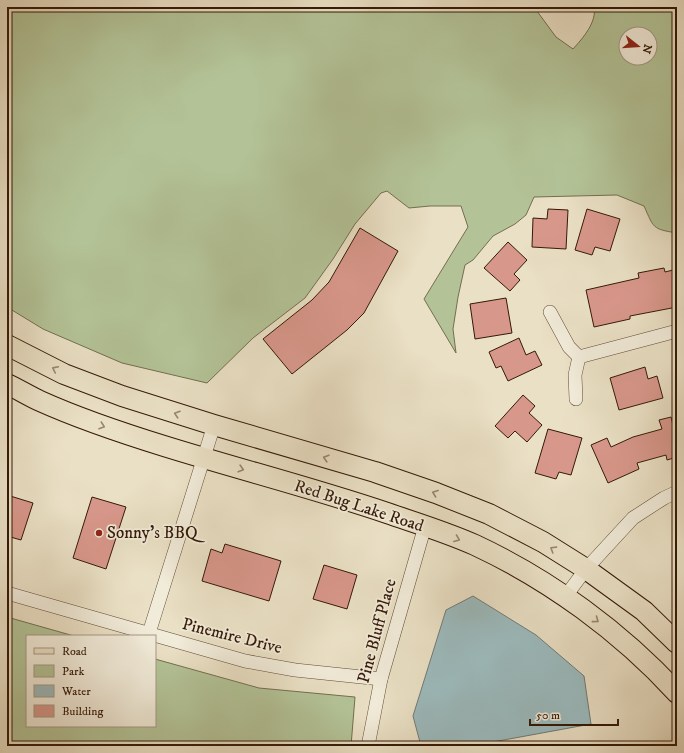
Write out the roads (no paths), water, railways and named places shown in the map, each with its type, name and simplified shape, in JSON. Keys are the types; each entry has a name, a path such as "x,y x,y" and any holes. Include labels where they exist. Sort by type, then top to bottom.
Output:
{"main road":[{"name":"Red Bug Lake Road","path":"7,344 14,349 71,377 122,396 214,425 374,472 436,493 489,514 543,542 586,570 644,611 677,643"},
{"name":"Red Bug Lake Road","path":"7,384 38,401 100,426 354,502 425,526 481,549 523,570 565,597 610,630 658,672 677,693"}],"street":[{"path":"550,312 569,347 579,357"},
{"path":"579,357 677,331"},
{"path":"576,400 575,375 579,357"},
{"path":"149,634 214,425"},
{"path":"565,597 586,570 633,518 664,498 677,492"},
{"name":"Pine Bluff Place","path":"368,746 381,679 425,526"},
{"name":"Pinemire Drive","path":"7,593 153,635"},
{"name":"Pinemire Drive","path":"156,636 245,661 295,670 381,679"}],"water":[{"path":"473,596 536,635 584,676 591,724 471,746 421,746 413,716 446,610"}],"place":[{"name":"Sonny's BBQ","path":"99,533"}]}
